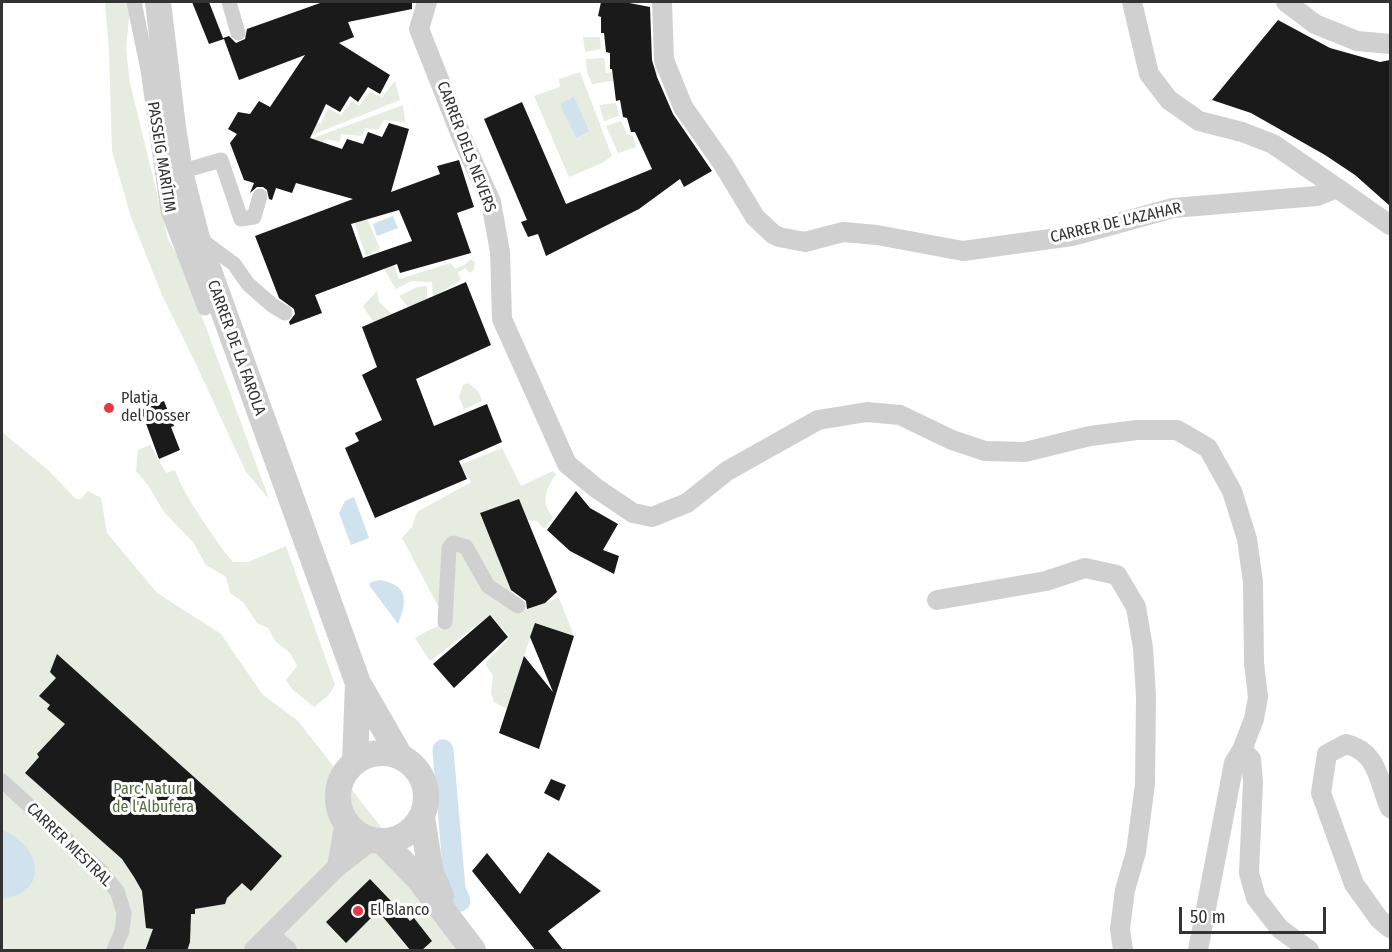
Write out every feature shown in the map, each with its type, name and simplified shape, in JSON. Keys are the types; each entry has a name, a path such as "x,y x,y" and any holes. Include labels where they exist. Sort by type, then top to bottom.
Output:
{"street":[{"name":"PASSEIG MARÍTIM","path":"134,2 148,70 168,211 205,308"},
{"name":"CARRER DE LA FAROLA","path":"158,2 172,127 180,172 197,238 358,682"},
{"path":"230,2 238,33"},
{"name":"CARRER DELS NEVERS","path":"427,2 419,29 491,202 500,252 502,319 567,464 596,488 633,513 652,517 687,503 727,471 818,420 867,412 900,415 952,440 985,451 1025,452 1090,436 1137,430 1177,430 1208,448 1232,491 1247,539 1252,582 1254,663 1258,697 1254,719 1242,750"},
{"name":"CARRER DE L'AZAHAR","path":"662,2 664,60 683,106 723,164 755,217 779,237 805,242 843,232 963,251 1072,236 1173,208 1317,196 1337,188"},
{"path":"1132,2 1149,74 1169,100 1199,121 1242,132 1273,144 1390,225"},
{"path":"1286,2 1315,24 1357,41 1390,44"},
{"path":"180,172 221,160 241,219 254,217 260,196"},
{"path":"197,238 234,264 248,284 285,313"},
{"path":"445,622 449,548 453,543 466,547 488,586 518,606"},
{"path":"937,600 1046,581 1085,568 1117,575 1136,607 1143,648 1146,696 1145,784 1136,852 1125,890 1120,928 1123,951"},
{"path":"358,682 400,756"},
{"path":"355,762 358,682"},
{"path":"1390,808 1374,764 1359,747 1346,744 1327,754 1322,793 1354,884 1378,919 1390,928"},
{"path":"1198,951 1234,763 1242,750 1251,759 1253,782 1249,873 1256,898 1281,929 1310,951"},
{"path":"254,951 337,867 377,841 394,840 404,836 422,818 427,803 426,789 421,775 412,764 400,756 377,753 365,756 345,771 339,790 339,809 345,821 357,833 377,841 419,879 473,951"},
{"name":"CARRER MESTRAL","path":"2,781 101,871 117,891 124,913 122,931 114,951"},
{"path":"422,818 431,873 453,924"},
{"path":"337,867 345,821"},
{"path":"270,936 287,951"}],"green space":[{"path":"105,2 128,2 130,8 126,49 130,83 168,239 183,265 269,499 246,472 162,295 131,217 112,151"},
{"path":"583,37 600,37 601,49 585,52"},
{"path":"604,58 606,73 656,66 658,74 592,84 587,72 586,59"},
{"path":"580,72 612,156 602,163 569,177 534,96 560,87 559,79"},
{"path":"395,81 400,100 269,152 311,119 321,124 328,108 341,115 352,101 359,106 370,92 382,97"},
{"path":"616,103 619,116 604,121 599,105"},
{"path":"403,105 405,122 384,120 378,130 365,128 362,136 341,134 340,142 326,139 319,147 270,154"},
{"path":"621,121 627,134 633,136 636,147 618,153 606,126"},
{"path":"348,205 367,219 380,248 366,256"},
{"path":"470,259 475,262 474,270 470,273 465,268 458,273 461,280 433,297 432,282 412,281 396,289 384,269 392,261 399,279 451,263 455,269 466,264"},
{"path":"427,286 427,299 408,307 399,296 417,287"},
{"path":"377,291 379,302 392,314 374,323 363,306"},
{"path":"468,383 479,392 482,401 464,409 459,397 463,385"},
{"name":"Parc Natural de l'Albufera","path":"2,432 48,470 76,499 81,499 88,491 101,498 107,533 157,593 221,634 262,694 298,721 476,950 2,950"},
{"path":"150,445 166,473 175,470 209,531 233,562 248,562 286,546 335,685 328,696 314,707 292,689 286,680 297,666 290,653 275,641 268,628 257,623 243,602 230,593 226,577 206,565 193,542 164,512 148,485 136,471 138,450"},
{"path":"502,448 521,486 553,471 556,474 549,485 546,496 549,512 553,517 546,528 543,528 537,521 528,520 519,500 480,513 520,611 559,598 574,636 535,623 507,709 494,702 491,693 493,676 486,665 487,661 510,637 490,615 430,661 415,638 447,623 402,538 412,527 417,512 471,482 460,465"}],"water":[{"path":"574,97 589,131 576,138 560,104"},
{"path":"393,216 398,228 377,236 373,224"},
{"path":"354,497 369,538 351,545 339,513 345,501"},
{"path":"380,580 389,582 401,590 404,601 398,624 369,585 371,582"},
{"path":"2,830 25,846 32,857 35,868 34,878 28,888 18,895 2,899"}],"building":[{"path":"192,2 209,2 223,38 229,36 236,43 245,39 247,29 323,2 412,2 412,9 348,22 354,37 339,43 390,75 380,94 368,87 358,102 350,96 340,112 326,104 310,138 342,149 347,139 363,144 368,132 382,137 389,123 409,129 391,192 440,174 437,166 459,160 474,207 457,213 471,253 400,273 397,264 315,295 322,313 290,325 289,322 295,314 294,309 279,298 255,236 353,199 296,183 292,193 276,188 272,200 269,199 267,190 263,187 257,187 250,193 254,183 244,180 230,143 237,134 228,129 238,112 250,114 259,101 270,107 305,55 239,80 224,39 209,44","holes":["399,210 412,241 363,258 351,224"]},
{"path":"601,2 624,2 650,7 652,60 657,77 673,114 712,171 684,187 680,179 639,209 546,256 538,234 528,237 521,222 527,220 484,119 522,102 566,204 652,169 635,132 631,132 627,118 623,117 620,100 616,101 612,69 610,69 610,53 606,52 604,33 601,33 601,17 598,16"},
{"path":"1278,20 1330,48 1380,62 1390,60 1390,206 1355,175 1325,155 1251,113 1212,100"},
{"path":"466,282 491,345 416,379 434,426 487,404 502,442 459,461 467,479 375,518 345,448 359,441 355,433 382,420 362,375 377,367 362,327"},
{"path":"164,401 180,450 159,459 141,410"},
{"path":"576,491 590,508 618,524 603,550 619,556 614,574 570,551 547,530"},
{"path":"519,499 557,592 545,603 527,609 526,601 511,590 480,513"},
{"path":"490,615 508,637 454,688 433,664"},
{"path":"535,623 574,636 539,749 499,733 524,656 553,692 530,637"},
{"path":"57,654 282,856 251,891 242,883 227,898 225,904 195,909 195,914 191,914 190,942 187,951 145,951 153,929 146,928 142,891 122,859 25,773 39,757 37,754 65,724 47,709 50,705 39,696 56,678 50,672"},
{"path":"551,779 566,785 559,801 544,793"},
{"path":"548,852 601,891 548,931 564,951 536,951 472,871 487,853 520,894"},
{"name":"El Blanco","path":"370,879 410,921 414,918 432,941 421,951 411,951 378,911 346,943 326,922"}],"waterway":[{"path":"443,750 455,889 460,901"}],"place":[{"name":"Platja del Dosser","path":"109,408"},
{"name":"El Blanco","path":"358,911"}]}
